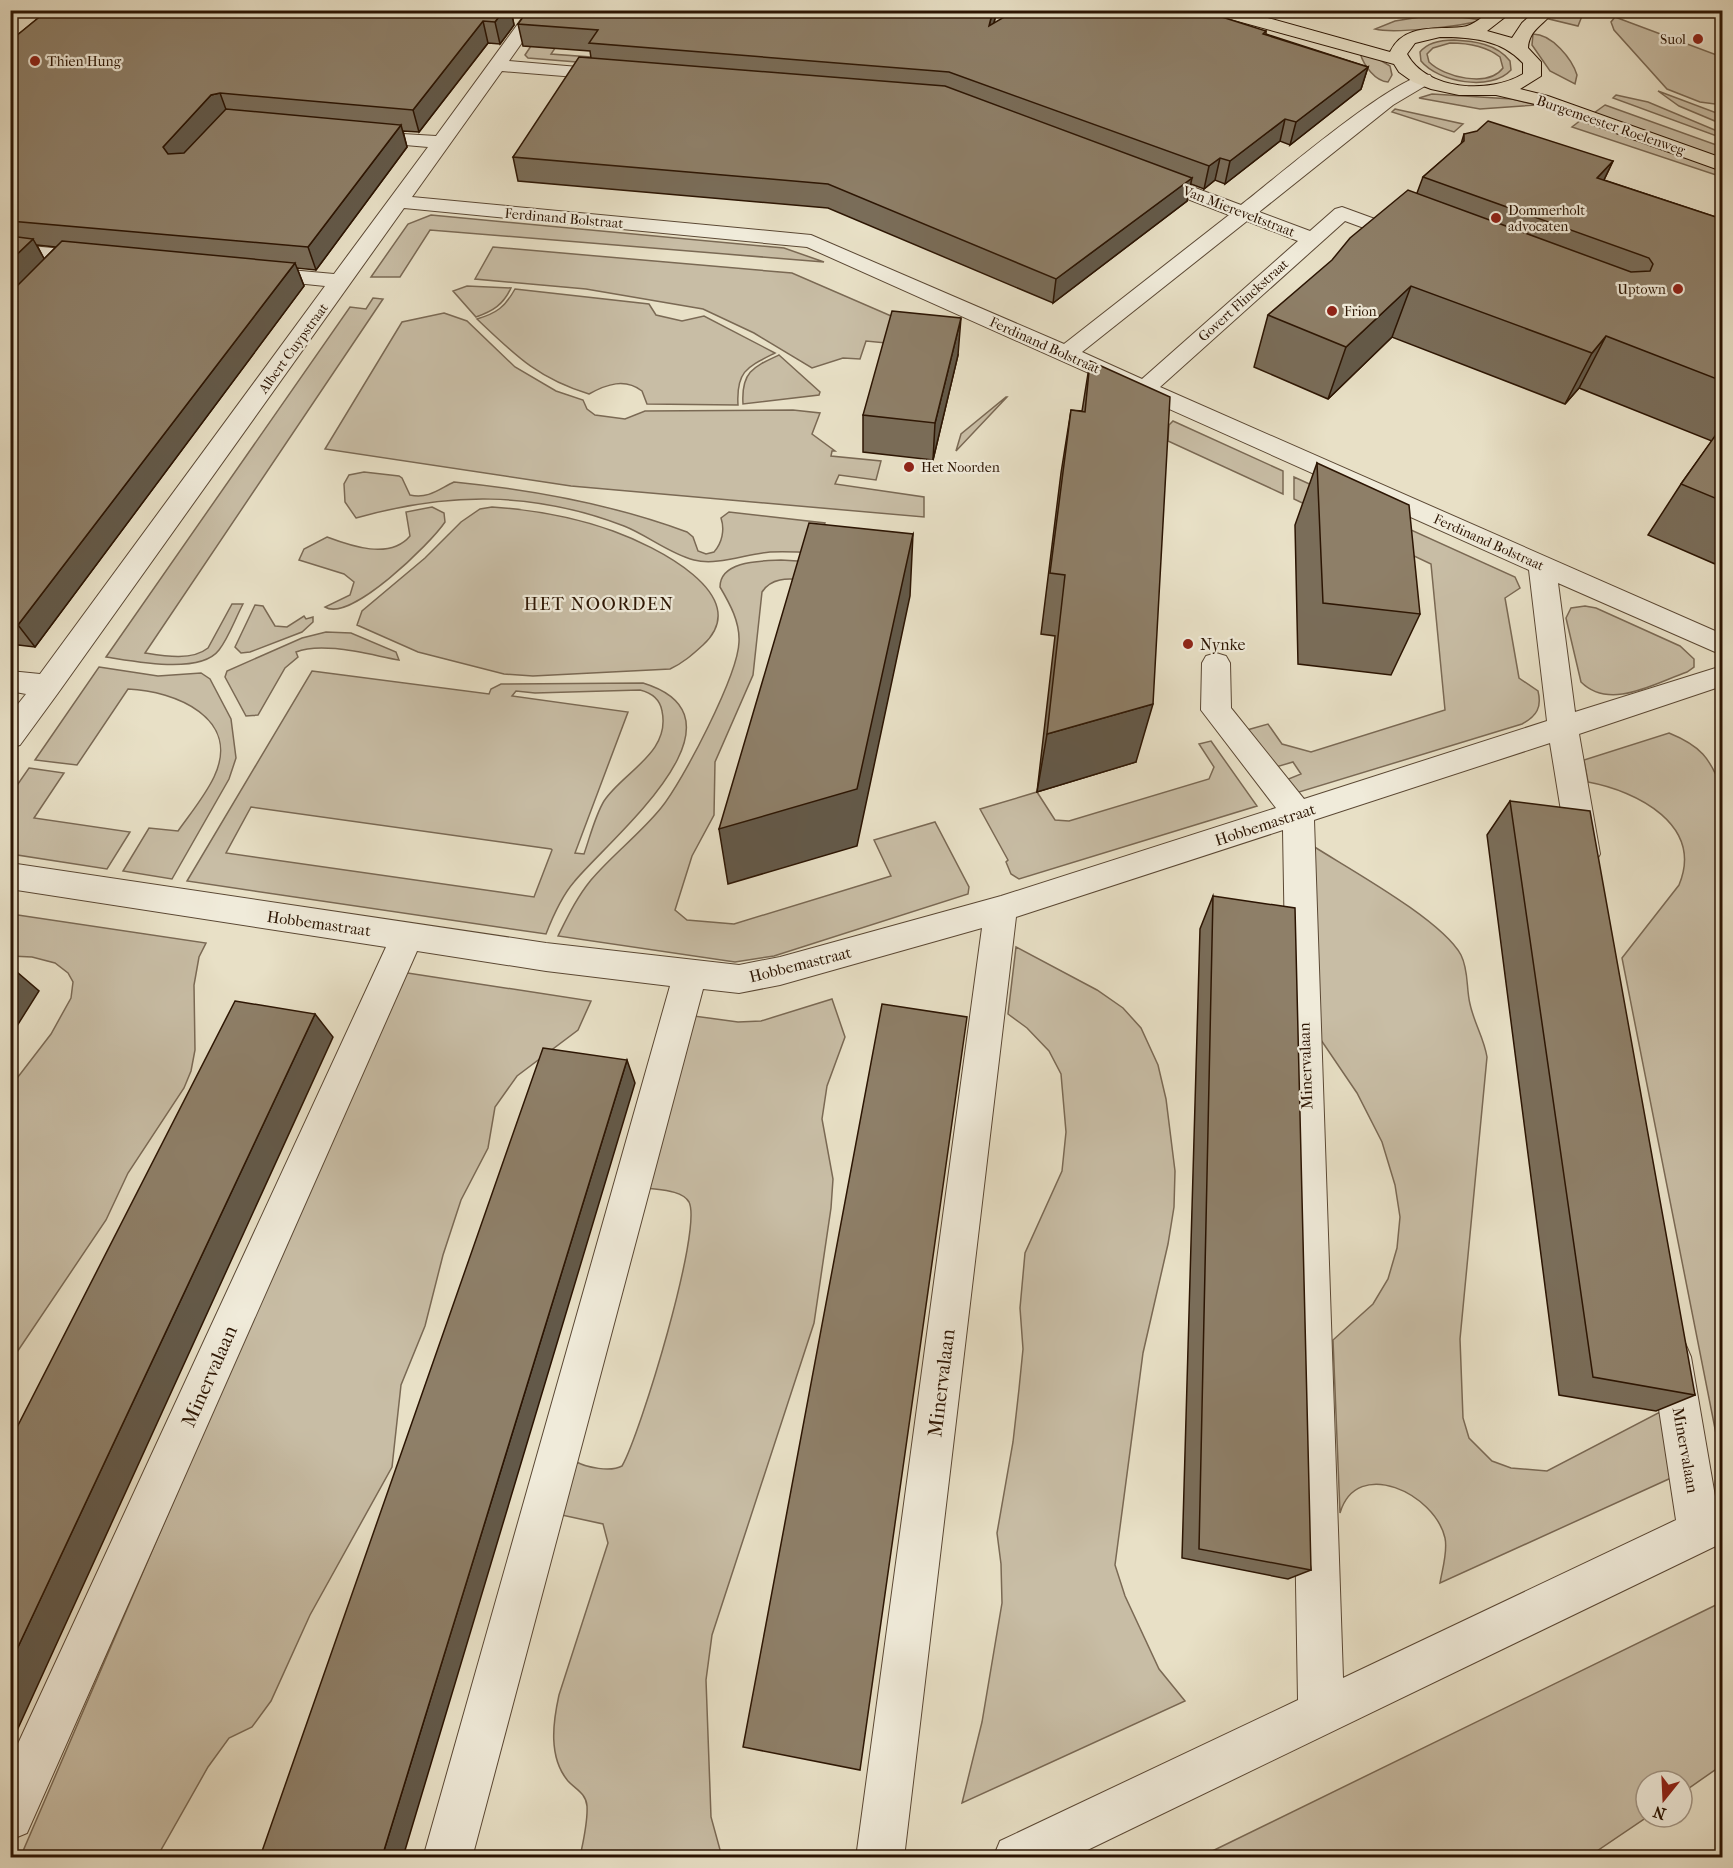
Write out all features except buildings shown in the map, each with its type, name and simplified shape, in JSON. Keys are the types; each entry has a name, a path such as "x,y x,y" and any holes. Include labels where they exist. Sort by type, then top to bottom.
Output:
{"main road":[{"path":"1218,10 1400,60 1413,73 1424,79 1453,88 1499,90 1525,82 1541,73 1527,55 1519,49 1494,38 1464,32 1440,32 1411,38 1379,36 1240,10"},
{"path":"1464,32 1486,25 1506,10"},
{"path":"1519,49 1518,40 1526,28 1547,10"},
{"path":"1400,60 1400,48 1411,38"},
{"name":"Burgemeester Roelenweg","path":"1499,90 1541,100 1722,165"}],"street":[{"path":"507,18 534,15"},
{"name":"Albert Cuypstraat","path":"48,686 534,15"},
{"path":"497,65 628,76"},
{"path":"1066,354 1386,101 1424,79"},
{"path":"336,132 442,142"},
{"name":"Van Miereveltstraat","path":"1135,172 1312,239"},
{"name":"Ferdinand Bolstraat","path":"400,202 811,241 1722,645"},
{"name":"Govert Flinckstraat","path":"1144,389 1342,213 1431,247"},
{"path":"10,250 115,260"},
{"path":"51,272 67,256"},
{"path":"234,271 342,281"},
{"path":"1542,565 1563,729 1589,882"},
{"path":"1216,663 1216,710 1298,814"},
{"name":"Hobbemastraat","path":"10,876 407,936 690,975 739,979 780,971 1001,909 1722,676"},
{"path":"10,681 48,686 10,737"},
{"name":"Minervalaan","path":"1298,814 1322,1713"},
{"name":"Minervalaan","path":"880,1857 1001,909"},
{"name":"Minervalaan","path":"10,1816 407,936"},
{"path":"447,1857 690,975"},
{"name":"Minervalaan","path":"1017,1857 1711,1526 1666,1330"}],"shaded area":[{"path":"1557,11 1584,11 1578,26 1549,19"},
{"path":"1426,16 1453,16 1482,20 1428,29 1397,31 1375,29 1395,21"},
{"path":"1615,17 1722,57 1722,105 1700,102 1667,89 1614,30 1611,22"},
{"path":"570,26 551,54 739,68 735,75 528,58 525,55 537,37"},
{"path":"1533,34 1547,38 1566,55 1577,75 1575,84 1550,71 1532,45"},
{"path":"1449,40 1469,41 1492,47 1510,61 1511,70 1491,81 1465,82 1439,74 1421,61 1420,52 1423,49 1431,44","holes":["1450,43 1489,50 1500,57 1503,68 1487,78 1477,79 1445,72 1429,62 1427,54 1433,48"]},
{"path":"1360,53 1375,57 1390,66 1392,75 1388,82 1379,79 1371,72"},
{"path":"1658,91 1722,115 1722,124 1679,106"},
{"path":"1432,94 1512,99 1536,105 1480,109 1419,98"},
{"path":"1616,95 1648,102 1722,133 1722,138 1613,98"},
{"path":"1605,105 1722,147 1722,159 1594,113"},
{"path":"1395,109 1463,124 1454,132 1392,112"},
{"path":"1581,120 1722,170 1722,177 1572,127"},
{"path":"431,215 784,248 824,262 430,230 400,277 371,277 408,224"},
{"path":"493,247 792,273 935,335 907,345 866,341 860,359 843,358 812,368 754,333 703,309 586,289 475,279"},
{"path":"467,286 511,288 497,307 476,317 453,291"},
{"path":"515,289 649,304 656,315 682,321 704,316 775,353 757,362 741,377 738,405 647,404 642,391 623,384 602,387 589,394 541,373 515,354 477,319 500,308"},
{"path":"373,298 383,299 145,653 186,656 201,652 208,648 232,604 243,604 219,650 210,658 182,664 149,663 106,657 350,307 366,309"},
{"path":"444,313 467,321 515,367 556,391 583,400 587,409 595,415 625,419 645,411 793,410 820,413 812,434 835,451 832,451 831,456 881,461 876,480 839,475 835,484 924,497 924,517 571,486 325,449 402,322"},
{"path":"779,355 820,392 819,395 743,404 744,385 750,372"},
{"path":"1007,397 956,451 961,434"},
{"path":"1173,421 1283,471 1283,494 1168,441 1169,425"},
{"path":"364,472 399,476 410,495 417,496 423,496 454,482 572,499 659,522 687,532 693,537 698,551 706,554 714,552 719,545 723,532 721,518 729,512 825,523 816,553 770,552 712,562 685,557 624,526 590,515 557,506 523,501 490,499 424,503 356,518 345,502 344,484 349,475"},
{"path":"1294,477 1515,577 1520,588 1505,598 1519,678 1538,691 1539,706 1531,718 1522,724 1296,793 1286,780 1301,774 1293,762 1276,767 1247,730 1268,724 1282,744 1311,752 1445,710 1431,564 1294,499"},
{"path":"432,507 444,513 445,522 407,562 370,593 352,603 337,609 325,607 350,595 354,582 344,574 299,560 304,549 327,537 370,549 392,548 410,536 406,512"},
{"path":"492,507 569,518 613,531 651,548 693,574 709,591 717,608 716,626 703,645 670,669 533,676 504,674 418,652 357,625 362,611 425,558 461,522 480,509"},
{"path":"781,560 813,562 803,580 780,580 770,584 762,592 753,675 715,762 714,815 692,856 675,910 687,920 734,924 891,876 874,840 935,822 969,887 968,894 774,956 735,962 558,936 577,900 591,880 653,818 671,794 720,702 736,658 739,642 736,620 720,587 722,578 727,572 744,564"},
{"path":"255,605 263,606 275,626 287,627 304,616 306,619 313,617 313,622 302,632 250,652 241,653 235,647"},
{"path":"1585,606 1596,608 1680,646 1694,659 1694,667 1687,672 1633,692 1605,694 1593,690 1581,682 1566,618 1571,608"},
{"path":"326,632 351,633 396,652 399,660 333,648 307,649 296,652 298,657 285,668 258,715 246,716 225,677 227,671 302,638"},
{"path":"99,667 158,676 201,673 210,679 231,719 236,758 229,779 172,879 123,871 149,828 178,831 214,777 220,756 219,739 211,724 199,712 165,695 128,689 77,765 35,760"},
{"path":"312,671 489,694 491,689 501,684 643,683 675,700 686,724 681,751 665,781 641,811 569,888 546,934 187,881","holes":["640,690 655,697 661,707 663,726 659,739 653,750 604,801 584,854 575,853 628,712 512,696 516,691 535,693","251,807 551,849 552,850 534,897 226,853"]},
{"path":"1669,733 1689,743 1703,754 1722,789 1722,1453 1720,1454 1622,958 1679,885 1684,864 1682,845 1674,828 1661,814 1645,803 1626,793 1588,782 1584,760"},
{"path":"1211,741 1257,806 1019,879 1011,874 1006,862 1008,860 980,809 1037,792 1055,820 1069,821 1209,779 1214,767 1199,744"},
{"path":"29,768 64,773 34,818 130,832 107,869 11,854 11,794"},
{"path":"1313,846 1393,896 1435,926 1451,941 1461,955 1465,967 1470,1004 1487,1057 1460,1339 1463,1418 1469,1438 1492,1461 1511,1468 1547,1471 1660,1412 1682,1473 1440,1583 1445,1555 1445,1538 1438,1522 1427,1508 1412,1496 1395,1488 1378,1484 1362,1487 1349,1496 1340,1513 1333,1340 1373,1304 1388,1279 1397,1248 1400,1217 1395,1185 1382,1142 1357,1093 1321,1040"},
{"path":"11,914 206,943 199,957 194,985 195,1050 191,1071 184,1088 128,1173 106,1220 11,1361 11,1086 51,1034 71,998 73,982 68,973 55,963 32,957 11,956"},
{"path":"1016,947 1097,990 1123,1008 1141,1028 1158,1065 1166,1099 1175,1171 1174,1207 1168,1244 1143,1353 1115,1565 1125,1596 1159,1669 1185,1701 962,1803 982,1722 1002,1603 997,1533 1013,1442 1023,1349 1020,1308 1025,1253 1062,1171 1066,1132 1061,1074 1049,1051 1027,1028 1008,1014"},
{"path":"401,972 591,1001 578,1030 517,1076 495,1107 488,1148 461,1200 443,1255 425,1326 401,1385 392,1467 310,1615 271,1701 252,1727 229,1738 208,1767 157,1857 20,1858"},
{"path":"832,999 845,1037 827,1086 822,1119 833,1179 831,1208 814,1323 712,1635 706,1680 711,1817 722,1857 580,1857 586,1825 586,1802 582,1794 568,1781 557,1761 554,1739 555,1716 559,1695 608,1543 603,1524 557,1514 575,1461 585,1466 598,1468 612,1469 622,1466 642,1415 668,1332 687,1250 691,1220 689,1202 676,1193 647,1188 694,1016 738,1022 761,1021"},
{"path":"1722,1602 1722,1765 1694,1785 1694,1769 1634,1769 1634,1826 1588,1857 1200,1857"}],"place":[{"name":"Suol","path":"1698,39"},
{"name":"Thien Hung","path":"35,61"},
{"name":"Dommerholt advocaten","path":"1496,218"},
{"name":"Uptown","path":"1678,289"},
{"name":"Frion","path":"1332,311"},
{"name":"Het Noorden","path":"909,467"},
{"name":"Nynke","path":"1188,644"}],"district":[{"name":"HET NOORDEN","path":"599,604"}]}
